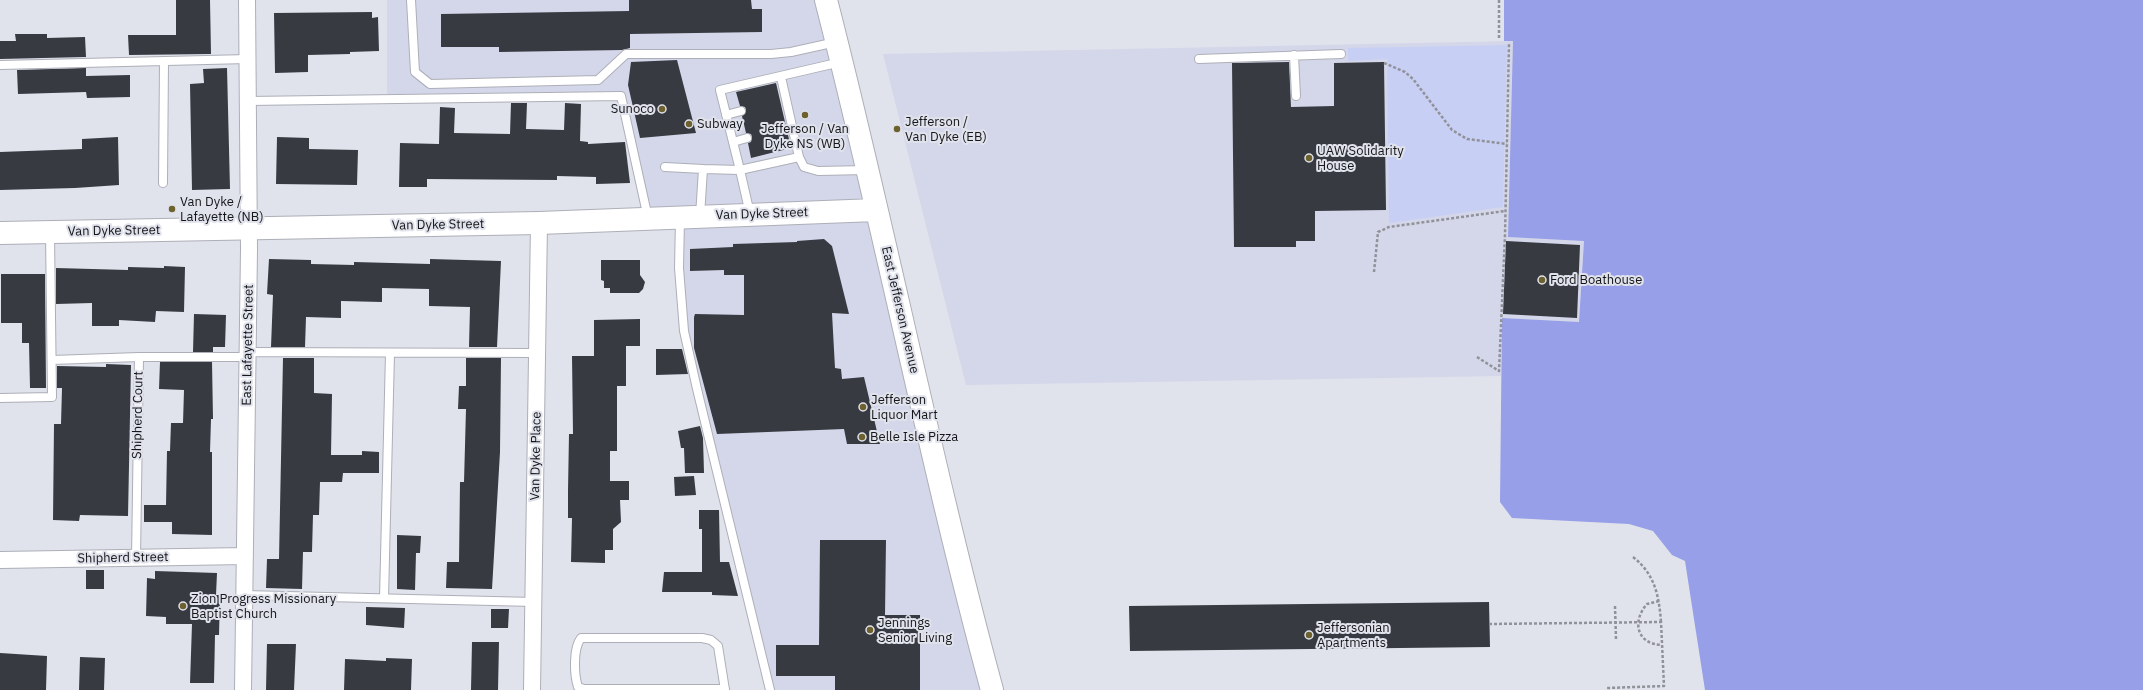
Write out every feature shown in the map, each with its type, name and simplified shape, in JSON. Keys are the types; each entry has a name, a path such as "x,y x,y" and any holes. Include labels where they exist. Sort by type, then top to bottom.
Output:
{"main road":[{"name":"East Jefferson Avenue","path":"826,0 961,570 992,690"},
{"name":"Van Dyke Street","path":"0,233 539,223 876,210"}],"street":[{"name":"East Lafayette Street","path":"243,690 249,228 247,0"},
{"name":"Van Dyke Place","path":"532,690 539,223"},
{"name":"Shipherd Street","path":"0,560 245,556"}],"lane":[{"path":"412,0 415,72 430,84 598,80 626,54 771,54 791,52 839,52"},
{"path":"750,215 720,90 781,77 839,52"},
{"path":"1199,59 1341,54"},
{"path":"1294,55 1296,96"},
{"path":"0,65 248,59"},
{"path":"163,183 164,61"},
{"path":"781,77 782,100 788,125 804,167 818,172 867,170"},
{"path":"248,101 621,96 648,219"},
{"path":"726,115 741,111"},
{"path":"733,142 747,138"},
{"path":"665,167 740,170 799,157"},
{"path":"703,169 690,217 679,268 684,331 770,690"},
{"path":"0,398 52,397 50,232"},
{"path":"384,598 390,353"},
{"name":"Shipherd Court","path":"136,558 139,357 247,354 537,353"},
{"path":"52,360 139,357"},
{"path":"244,595 534,602"},
{"path":"581,638 702,638 711,640 718,646 725,689 584,689 578,687 576,681 576,643 581,638"}],"path":[{"path":"1499,0 1499,39"},
{"path":"1477,358 1499,371 1509,43"},
{"path":"1384,63 1405,72 1413,79 1452,130 1467,139 1507,144"},
{"path":"1374,272 1378,232 1389,227 1505,211"},
{"path":"1607,688 1664,686 1659,601 1654,582 1648,572 1633,557"},
{"path":"1659,601 1647,604 1638,617 1637,623 1641,635 1647,641 1662,645"},
{"path":"1614,606 1616,639"},
{"path":"1489,624 1660,622"}],"shaded area":[{"path":"387,0 826,0 992,690 770,690 684,331 680,218 648,219 621,96 387,99"},
{"path":"1513,41 1508,237 1584,240 1579,322 1502,318 1501,376 966,385 883,54"},
{"path":"1507,45 1503,207 1389,223 1387,59 1348,61 1348,48"}],"water":[{"path":"1504,0 2143,0 2143,690 1705,690 1685,561 1672,555 1653,531 1629,524 1512,518 1500,502 1502,318 1579,322 1584,241 1508,237 1513,41 1504,41"}],"building":[{"path":"176,0 210,0 211,54 129,55 128,35 176,35"},
{"path":"629,0 751,0 752,9 762,9 762,32 630,34 630,48 622,50 499,52 499,47 441,47 441,14 629,11"},
{"path":"372,12 372,18 378,17 379,51 350,52 350,54 308,55 308,72 275,73 274,13"},
{"path":"15,34 47,34 47,38 85,37 86,57 0,59 0,41 16,41"},
{"name":"Sunoco","path":"677,60 696,133 640,138 628,85 631,62"},
{"name":"UAW Solidarity House","path":"1289,62 1291,107 1334,106 1334,63 1384,62 1386,210 1315,211 1315,241 1296,241 1296,247 1234,247 1232,63"},
{"path":"86,68 86,76 130,75 130,97 87,98 86,92 18,94 17,70"},
{"path":"227,68 230,189 192,190 190,84 204,83 203,69"},
{"path":"776,83 791,148 751,158 748,143 751,142 752,137 751,134 746,133 742,116 746,110 745,107 740,106 736,92"},
{"path":"511,103 527,103 526,129 564,130 565,103 581,104 580,141 588,142 588,144 625,142 630,183 596,184 596,177 557,176 557,180 427,179 427,187 399,187 400,143 439,144 440,107 455,108 454,133 510,134"},
{"path":"118,137 119,185 0,190 0,152 82,149 82,139"},
{"path":"277,137 309,138 309,149 358,150 357,185 276,184"},
{"path":"824,239 832,246 849,314 832,313 835,368 841,369 842,379 864,377 880,444 847,444 844,429 717,434 694,348 694,317 695,314 744,315 744,275 724,275 724,270 690,271 690,249 733,247 733,244 797,242"},
{"name":"Ford Boathouse","path":"1506,241 1580,245 1577,318 1503,314"},
{"path":"269,259 311,260 311,264 354,265 354,262 430,264 430,259 501,261 497,347 469,347 470,307 429,306 429,289 382,288 382,302 341,301 341,318 306,317 305,347 271,347 273,295 267,294"},
{"path":"601,260 640,260 640,275 645,282 643,289 639,293 610,293 610,288 604,288 604,281 601,280"},
{"path":"164,266 185,267 184,312 156,311 155,322 119,320 119,326 92,326 92,303 56,304 56,268 128,270 128,267 164,268"},
{"path":"1,274 45,274 46,388 30,388 29,343 22,343 22,323 1,323"},
{"path":"194,314 226,315 225,347 213,347 213,352 193,352"},
{"path":"640,319 640,346 626,346 626,386 617,386 617,451 610,451 610,481 629,481 629,500 620,500 621,522 613,529 613,550 605,550 605,563 571,562 572,518 568,518 568,491 569,434 573,434 572,356 594,356 594,320"},
{"path":"656,349 682,349 688,374 656,375"},
{"path":"283,358 314,358 314,393 332,394 331,455 362,455 362,451 379,452 379,473 343,473 342,482 320,482 319,515 313,515 312,552 303,552 302,589 266,588 267,559 279,559"},
{"path":"466,358 501,358 500,452 492,589 446,588 447,562 459,562 460,482 464,482 466,409 458,409 459,386 466,386"},
{"path":"160,362 212,362 213,419 211,419 210,452 212,452 212,535 172,534 172,522 144,522 144,505 166,505 167,451 170,451 171,423 183,423 184,390 159,389"},
{"path":"106,364 131,365 128,516 80,515 79,521 53,520 54,424 61,424 62,388 57,388 57,366 106,367"},
{"path":"700,426 703,438 704,473 685,473 684,448 681,448 678,431"},
{"path":"694,476 696,495 675,496 674,477"},
{"path":"699,510 719,510 720,562 729,562 738,596 712,595 712,592 662,592 664,572 702,572 702,529 699,529"},
{"path":"397,535 421,536 420,553 416,553 415,590 397,589"},
{"name":"Jennings Senior Living","path":"820,540 886,540 885,615 920,615 920,690 835,690 835,676 776,676 776,645 819,645"},
{"path":"86,570 104,570 104,589 86,589"},
{"name":"Zion Progress Missionary Baptist Church","path":"155,571 217,573 216,595 220,595 219,635 215,635 214,683 190,683 192,624 166,624 166,617 146,616 147,578 155,579"},
{"name":"Jeffersonian Apartments","path":"1489,602 1490,647 1130,651 1129,606"},
{"path":"366,607 405,608 404,628 366,625"},
{"path":"491,609 509,609 508,628 491,628"},
{"path":"472,642 499,642 498,690 471,690"},
{"path":"267,644 296,644 294,690 266,690"},
{"path":"0,653 47,656 46,690 0,690"},
{"path":"80,657 105,658 104,690 79,690"},
{"path":"386,658 412,659 411,690 344,690 345,659 386,661"}],"place":[{"name":"Sunoco","path":"662,109"},
{"name":"Jefferson / Van Dyke NS (WB)","path":"805,115"},
{"name":"Subway","path":"689,124"},
{"name":"Jefferson / Van Dyke (EB)","path":"897,129"},
{"name":"UAW Solidarity House","path":"1309,158"},
{"name":"Van Dyke / Lafayette (NB)","path":"172,209"},
{"name":"Ford Boathouse","path":"1542,280"},
{"name":"Jefferson Liquor Mart","path":"863,407"},
{"name":"Belle Isle Pizza","path":"862,437"},
{"name":"Zion Progress Missionary Baptist Church","path":"183,606"},
{"name":"Jennings Senior Living","path":"870,630"},
{"name":"Jeffersonian Apartments","path":"1309,635"}]}
